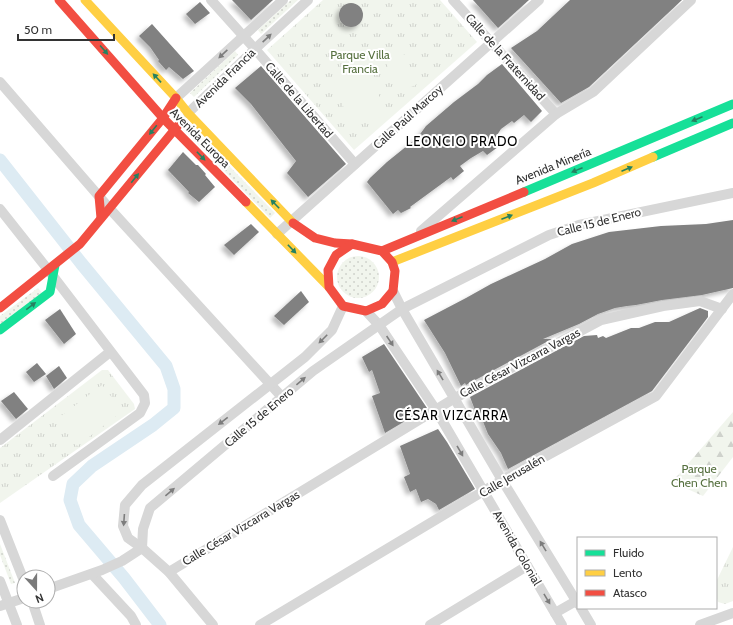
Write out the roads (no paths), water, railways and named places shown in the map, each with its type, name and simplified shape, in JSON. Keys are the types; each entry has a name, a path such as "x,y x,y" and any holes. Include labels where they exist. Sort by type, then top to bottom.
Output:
{"main road":[{"name":"Avenida Europa","path":"59,0 163,118 329,287"},
{"name":"Avenida Europa","path":"85,0 176,98 188,113 291,220 315,238 335,243 352,244"},
{"name":"Avenida Francia","path":"99,196 163,118 176,98"},
{"name":"Avenida Minería","path":"382,251 733,104"},
{"name":"Avenida Francia","path":"0,308 52,270 80,244 188,113"},
{"path":"392,262 593,183 733,123"},
{"path":"99,196 101,218"},
{"path":"352,244 382,251 392,262 395,271 393,291 382,304 366,311 343,306 329,287 328,270 336,255 352,244"},
{"path":"0,330 50,292 52,270"}],"street":[{"name":"Calle de la Libertad","path":"211,0 355,164"},
{"name":"Avenida Francia","path":"176,98 283,0"},
{"name":"Avenida Francia","path":"188,113 308,0"},
{"name":"Calle de la Fraternidad","path":"453,0 556,114"},
{"name":"Calle Paúl Marcoy","path":"276,234 539,0"},
{"path":"416,236 556,114 593,92 691,0"},
{"path":"0,82 110,209 282,397"},
{"name":"Calle 15 de Enero","path":"142,548 143,529 150,508 313,371 379,324 402,310 549,235 579,225 733,193"},
{"path":"0,209 52,270 110,352 144,395 145,403 140,413 53,476"},
{"name":"Avenida Colonial","path":"393,291 402,310 502,480 577,602"},
{"name":"Calle Jerusalén","path":"260,625 502,480 656,396 733,294"},
{"name":"Calle César Vizcarra Vargas","path":"169,572 454,398 601,320 663,306 700,301 722,309"},
{"name":"Calle 15 de Enero","path":"142,548 128,538 123,526 125,505 142,485 305,357 332,330 343,306"},
{"name":"Avenida Colonial","path":"366,311 379,324 436,410 526,566 562,625"},
{"path":"0,440 110,352"},
{"path":"0,520 19,569"},
{"path":"56,586 102,570 122,561 142,548 169,572 213,625"},
{"path":"430,625 526,566"},
{"path":"92,574 131,616 136,625"},
{"path":"0,581 4,605 17,625"},
{"path":"4,605 16,601"},
{"path":"554,613 577,604"},
{"path":"35,609 40,625"},
{"name":"Avenida Colonial","path":"581,609 591,625"},
{"path":"700,625 733,613"}],"waterway":[{"path":"0,160 81,263 166,366 174,389 174,408 153,425 92,466 73,484 70,500 79,525 124,578 160,625"}],"district":[{"name":"LEONCIO PRADO","path":"462,141"},
{"name":"CÉSAR VIZCARRA","path":"452,415"}],"park label":[{"name":"Parque Villa Francia","path":"360,62"},
{"name":"Parque Chen Chen","path":"699,476"}]}
